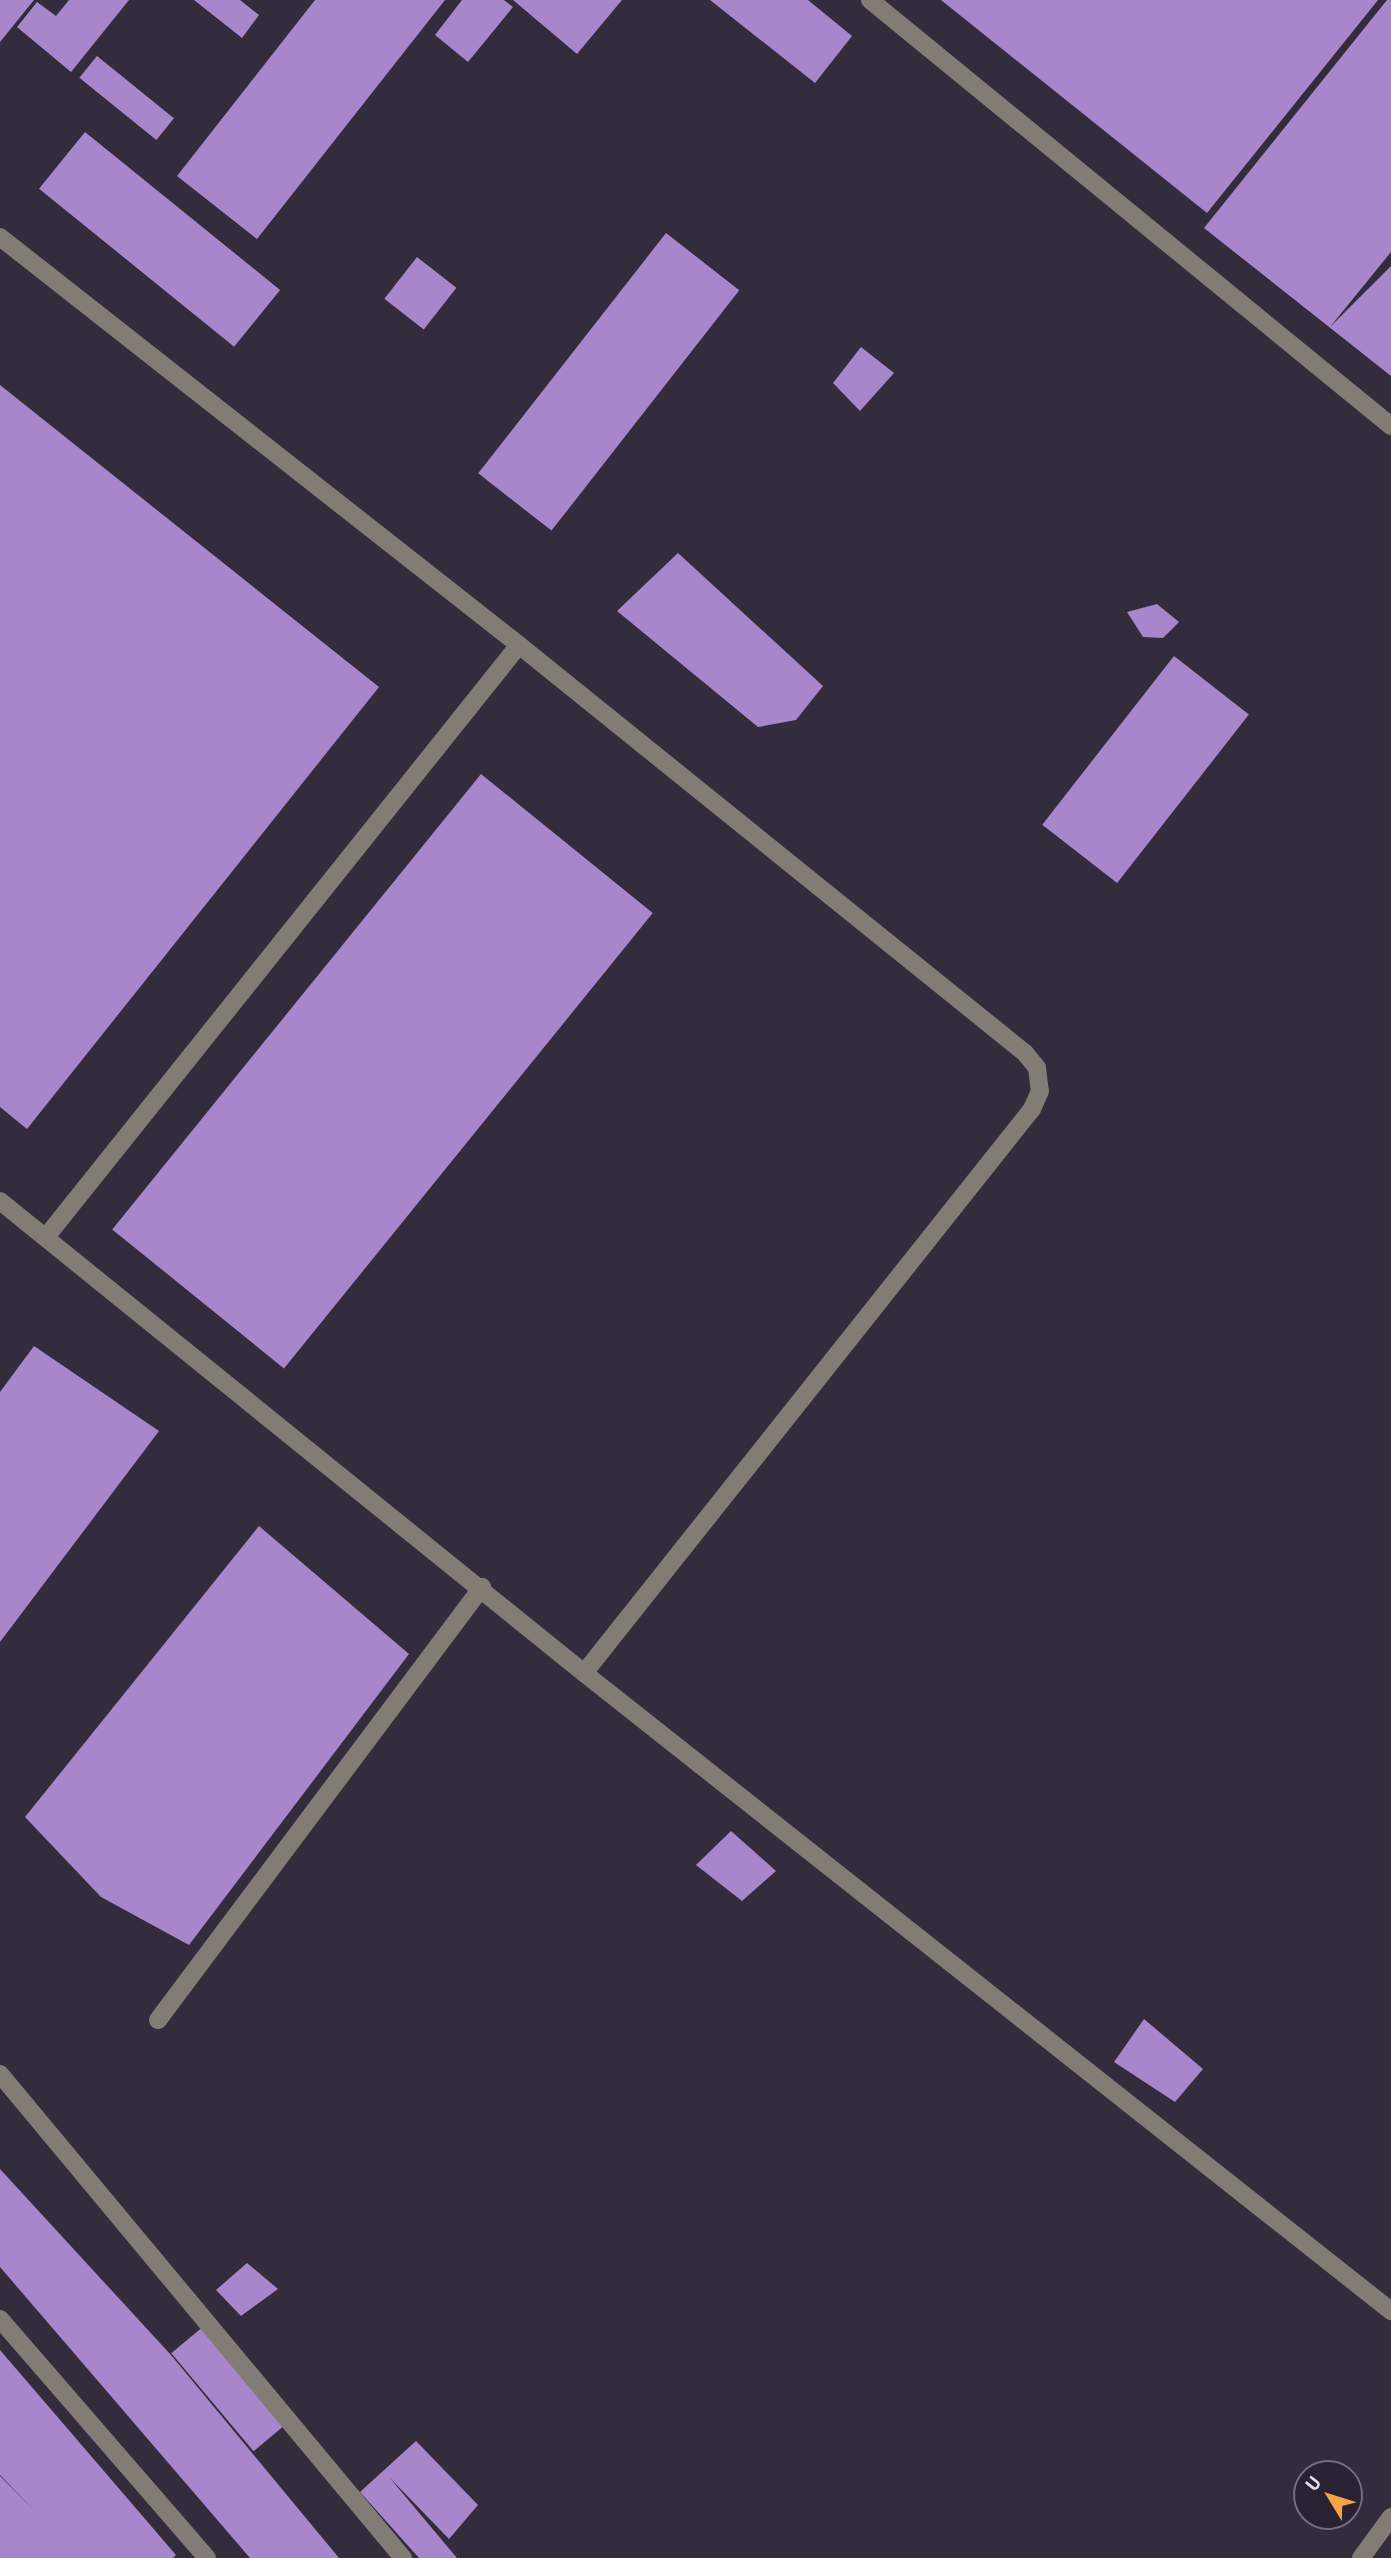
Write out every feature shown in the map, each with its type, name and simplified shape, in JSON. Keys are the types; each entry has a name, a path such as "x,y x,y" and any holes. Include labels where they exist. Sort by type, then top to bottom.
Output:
{"street":[{"path":"870,0 1391,426"},
{"path":"0,237 519,645 1025,1053 1037,1068 1040,1091 1031,1109 584,1673"},
{"path":"46,1237 519,645"},
{"path":"0,1201 482,1587 584,1673 1391,2311"},
{"path":"158,2020 482,1587"},
{"path":"0,2074 403,2558"},
{"path":"0,2319 201,2556"},
{"path":"1361,2558 1391,2517"}],"building":[{"path":"0,0 34,0 0,42"},
{"path":"69,0 129,0 71,72 17,27 37,2 56,16"},
{"path":"194,0 240,0 259,15 242,38"},
{"path":"315,0 445,0 257,239 177,176"},
{"path":"462,0 504,0 513,7 468,62 435,35"},
{"path":"513,0 622,0 577,54"},
{"path":"710,0 808,0 852,36 815,83"},
{"path":"941,0 1378,0 1207,213"},
{"path":"1387,0 1391,0 1391,252 1330,327 1391,266 1391,376 1204,228"},
{"path":"97,56 174,118 156,140 79,78"},
{"path":"85,132 280,290 234,347 39,189"},
{"path":"666,233 739,290 552,531 478,473"},
{"path":"417,257 456,288 424,330 384,299"},
{"path":"861,347 894,373 860,411 833,383"},
{"path":"0,385 379,687 27,1129 0,1107"},
{"path":"678,553 823,686 796,720 758,727 617,611"},
{"path":"1157,604 1179,622 1163,638 1143,637 1127,612"},
{"path":"1174,656 1249,714 1117,883 1042,825"},
{"path":"481,774 653,913 284,1368 112,1229"},
{"path":"34,1346 159,1431 0,1642 0,1392"},
{"path":"259,1526 409,1654 189,1945 101,1897 25,1817"},
{"path":"731,1831 776,1871 742,1901 696,1865"},
{"path":"1144,2019 1203,2069 1175,2102 1114,2062"},
{"path":"0,2169 171,2355 339,2558 250,2558 0,2267"},
{"path":"247,2263 278,2289 241,2316 216,2290"},
{"path":"205,2325 287,2423 254,2451 171,2353"},
{"path":"0,2350 176,2555 173,2558 0,2558 0,2476 34,2510 0,2475"},
{"path":"416,2441 478,2505 449,2539 389,2477 457,2558 419,2558 360,2492"}]}
